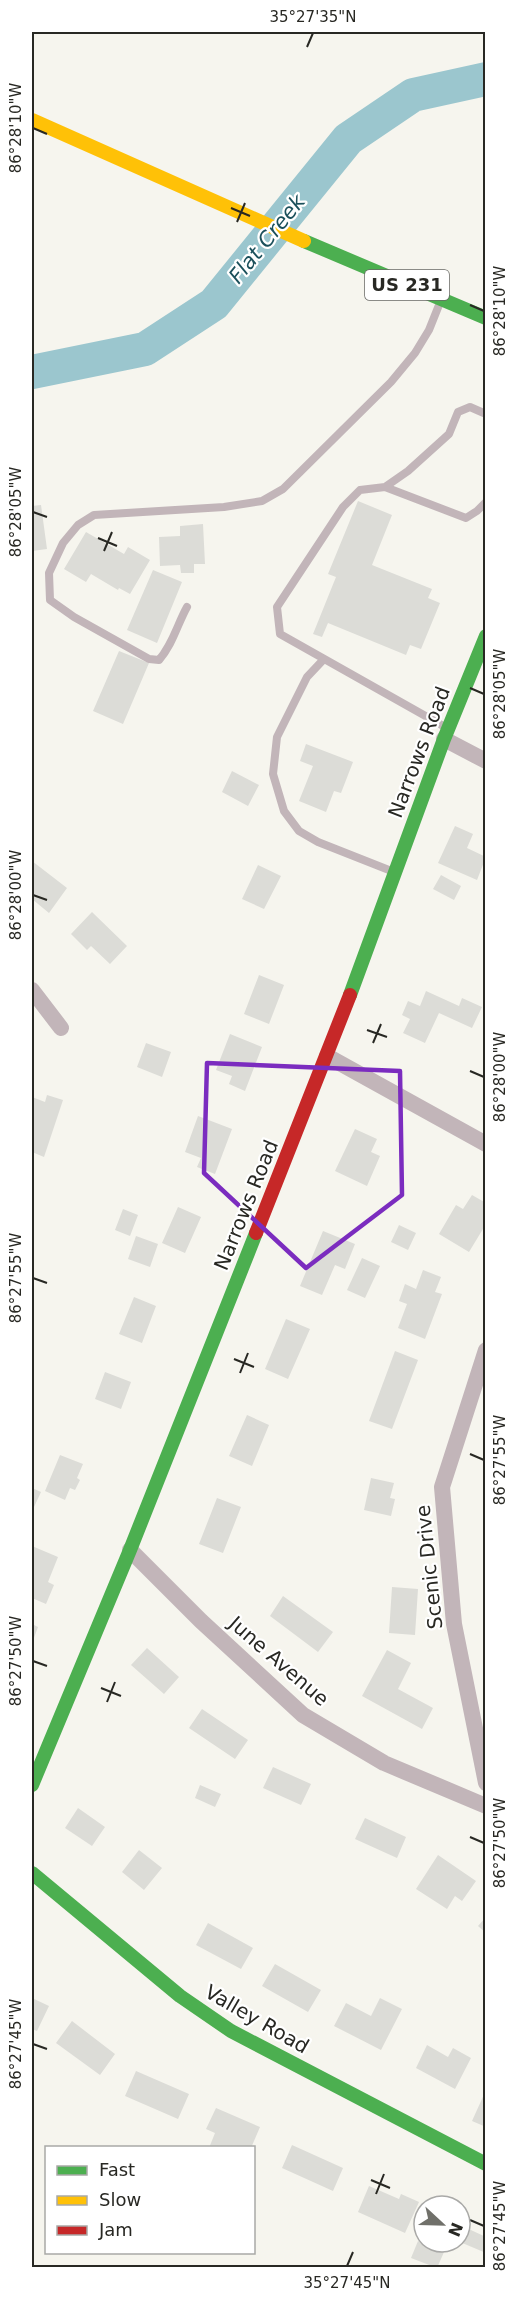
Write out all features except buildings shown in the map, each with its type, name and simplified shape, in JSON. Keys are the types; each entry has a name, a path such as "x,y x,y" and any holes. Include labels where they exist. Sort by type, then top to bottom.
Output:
{"main road":[{"name":"US 231","path":"32,120 486,318"},
{"name":"Narrows Road","path":"32,1785 130,1550 327,1056 446,734 486,636"},
{"name":"Valley Road","path":"32,1873 180,1996 231,2031 486,2164"}],"street":[{"path":"446,734 486,761"},
{"path":"32,990 61,1028"},
{"path":"327,1056 486,1143"},
{"name":"Scenic Drive","path":"486,1350 442,1487 454,1624 486,1784"},
{"name":"June Avenue","path":"130,1550 201,1621 303,1714 384,1763 486,1806"}],"lane":[{"path":"188,608 177,626 169,648 159,660 149,659 74,617 50,600 49,573 63,543 78,525 93,515 159,512 243,504 262,501 283,489 391,382 416,353 429,330 441,299"},
{"path":"385,487 408,471 450,434 458,412 470,407 486,414"},
{"path":"446,734 280,634 277,607 342,507 360,490 385,487 466,518 486,502"},
{"path":"324,659 307,677 277,737 273,774 284,811 299,831 318,842 395,873"}],"highlighted area":[{"path":"207,1063 400,1071 402,1195 306,1268 204,1173"}],"waterway":[{"name":"Flat Creek","path":"32,372 145,349 214,304 348,139 413,95 486,79"}],"traffic: fast":[{"path":"304,241 486,318"},
{"path":"350,995 444,739 486,636"},
{"path":"32,1785 130,1550 256,1233"},
{"path":"32,1873 180,1996 231,2031 486,2164"}],"traffic: slow":[{"path":"32,120 304,241"}],"traffic: jam":[{"path":"256,1233 350,995"}]}
